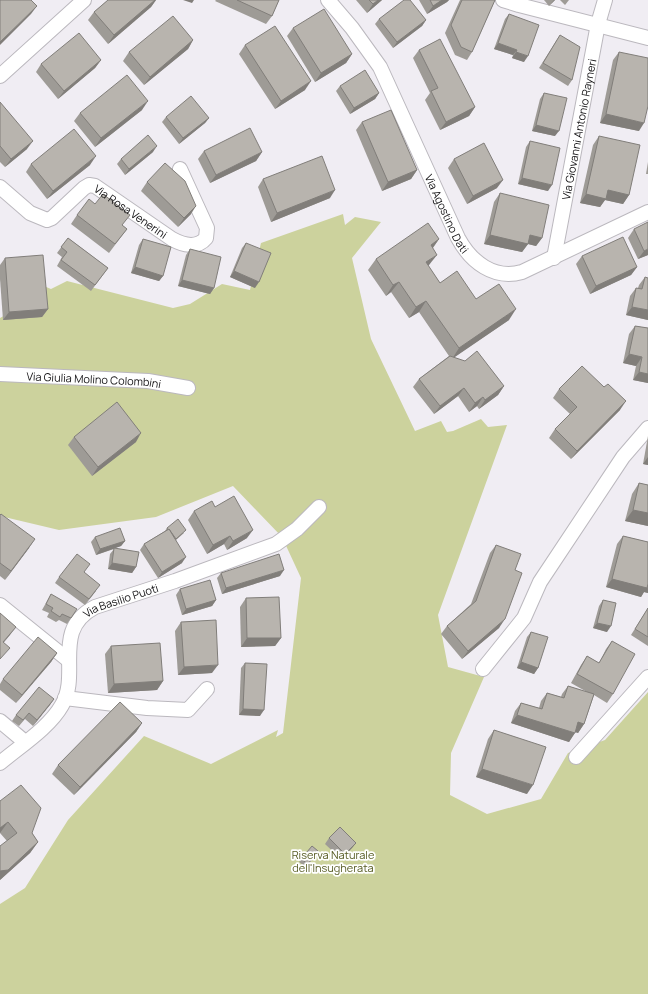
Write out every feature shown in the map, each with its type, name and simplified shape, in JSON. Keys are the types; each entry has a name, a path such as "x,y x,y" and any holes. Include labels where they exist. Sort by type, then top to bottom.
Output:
{"street":[{"path":"0,76 84,0"},
{"name":"Via Agostino Dati","path":"328,0 352,28 380,67 458,238 470,256 483,267 508,275 522,272 648,212"},
{"path":"504,0 519,6 598,24 648,38"},
{"name":"Via Giovanni Antonio Rayneri","path":"554,258 598,24 604,0"},
{"name":"Via Rosa Venerini","path":"0,187 30,213 47,220 56,214 84,188 95,186 172,239 184,244 195,245 202,243 206,238 207,228 180,169"},
{"name":"Via Giulia Molino Colombini","path":"0,374 148,381 188,388"},
{"path":"483,669 524,618 540,582 623,457 648,428"},
{"name":"Via Basilio Puoti","path":"0,763 25,742 36,735 62,705 69,682 67,659 68,648 74,629 81,616 95,607 226,563 276,544 293,533 319,507"},
{"path":"0,606 67,659"},
{"path":"576,757 648,677"},
{"path":"65,698 147,708 188,710 207,689"},
{"path":"0,721 25,742"}],"green space":[{"name":"Riserva Naturale dell'Insugherata","path":"343,214 345,225 355,217 381,222 352,258 371,339 415,431 441,421 447,432 453,431 481,419 488,427 507,425 438,615 448,667 484,677 451,753 450,795 487,814 541,799 568,753 605,740 648,692 648,994 0,994 0,904 25,888 68,820 144,736 211,764 278,730 276,737 283,733 301,578 282,537 233,486 156,517 59,530 0,516 0,318 43,294 39,284 51,289 67,281 173,308 190,304 222,284 250,290 261,243"}],"building":[{"path":"0,0 31,0 37,6 0,42"},
{"path":"108,0 155,0 114,35 94,12"},
{"path":"237,0 279,0 272,16"},
{"path":"369,0 378,0 373,4"},
{"path":"404,0 410,0 426,20 397,42 379,19"},
{"path":"430,0 442,0 433,6"},
{"path":"462,0 495,0 472,52 461,47 451,25"},
{"path":"324,9 352,54 321,73 293,28"},
{"path":"509,14 539,25 528,56 498,43"},
{"path":"173,16 193,40 150,77 129,52"},
{"path":"275,26 311,81 281,101 245,45"},
{"path":"79,33 101,60 64,91 41,64"},
{"path":"560,35 580,47 572,80 543,63"},
{"path":"440,39 475,107 446,122 431,91 438,88 419,50"},
{"path":"619,52 648,58 648,106 644,123 606,114"},
{"path":"365,70 379,93 354,108 340,86"},
{"path":"127,75 148,101 101,138 80,113"},
{"path":"544,93 567,98 559,131 536,125"},
{"path":"191,96 209,118 183,138 166,117"},
{"path":"0,102 33,141 11,159 0,146"},
{"path":"391,110 417,170 388,182 362,122"},
{"path":"250,128 262,152 216,175 204,151"},
{"path":"74,129 96,156 53,191 31,164"},
{"path":"148,135 157,146 129,169 121,159"},
{"path":"599,136 640,145 629,195 608,190 606,199 586,194"},
{"path":"530,141 560,148 552,185 522,178"},
{"path":"484,143 503,180 473,196 454,159"},
{"path":"322,156 335,190 277,213 263,179"},
{"path":"165,163 185,181 196,206 184,218 147,182"},
{"path":"500,193 549,205 542,238 530,235 528,244 490,235"},
{"path":"103,194 130,215 122,225 127,229 115,244 77,215 89,199 95,204"},
{"path":"648,222 648,249 644,251 634,229"},
{"path":"428,223 439,239 431,245 437,255 426,262 440,283 457,271 476,299 499,284 516,309 459,348 426,301 416,307 399,282 393,285 376,259"},
{"path":"623,237 637,267 596,286 582,256"},
{"path":"68,238 108,268 95,285 61,260 67,252 61,247"},
{"path":"143,239 171,247 163,276 135,267"},
{"path":"246,243 271,253 259,282 234,271"},
{"path":"190,249 221,257 214,288 182,280"},
{"path":"43,255 48,309 9,312 5,258"},
{"path":"645,277 648,278 648,310 632,307 636,288 642,289"},
{"path":"635,326 648,328 648,374 639,372 642,357 629,354"},
{"path":"477,351 504,386 485,400 483,397 475,403 464,388 440,406 419,379 450,356 465,361"},
{"path":"582,366 604,387 608,384 626,401 577,451 555,429 577,407 559,389"},
{"path":"117,402 141,433 98,467 74,437"},
{"path":"639,483 648,485 648,513 633,510"},
{"path":"234,496 253,530 233,541 230,536 213,545 194,511 212,501 215,507"},
{"path":"1,514 35,539 11,571 0,563"},
{"path":"178,519 186,530 176,539 167,528"},
{"path":"120,528 125,541 100,549 95,537"},
{"path":"169,529 186,557 162,572 144,544"},
{"path":"623,536 648,542 647,588 612,579"},
{"path":"496,545 521,554 515,570 522,573 505,619 468,651 447,626 476,601"},
{"path":"114,548 139,552 136,567 112,563"},
{"path":"77,554 90,564 84,572 100,585 89,599 59,577"},
{"path":"279,554 284,570 226,588 221,573"},
{"path":"210,580 216,600 186,609 180,589"},
{"path":"51,594 77,609 71,618 62,614 60,617 51,611 53,608 46,604"},
{"path":"279,597 281,638 247,638 246,598"},
{"path":"603,600 616,603 611,626 597,623"},
{"path":"648,608 648,637 635,629"},
{"path":"0,613 16,627 3,642 10,648 0,659"},
{"path":"216,620 218,665 184,667 181,622"},
{"path":"531,632 548,637 538,668 521,662"},
{"path":"38,637 57,653 22,695 3,679"},
{"path":"612,641 635,654 613,694 577,674 587,656 599,663"},
{"path":"160,643 163,681 114,684 111,646"},
{"path":"245,663 267,664 264,710 243,709"},
{"path":"568,686 594,694 584,724 578,722 575,733 517,715 521,703 542,709 547,693 564,698"},
{"path":"39,687 54,699 37,720 29,713 23,720 16,715"},
{"path":"120,702 142,723 80,787 58,765"},
{"path":"494,730 546,747 533,785 482,769"},
{"path":"21,785 41,808 32,833 38,842 8,870 0,871 0,846 17,833 8,822 0,828 0,801"},
{"path":"340,827 356,843 345,854 329,838"},
{"path":"312,846 318,851 308,864 301,859"}]}
